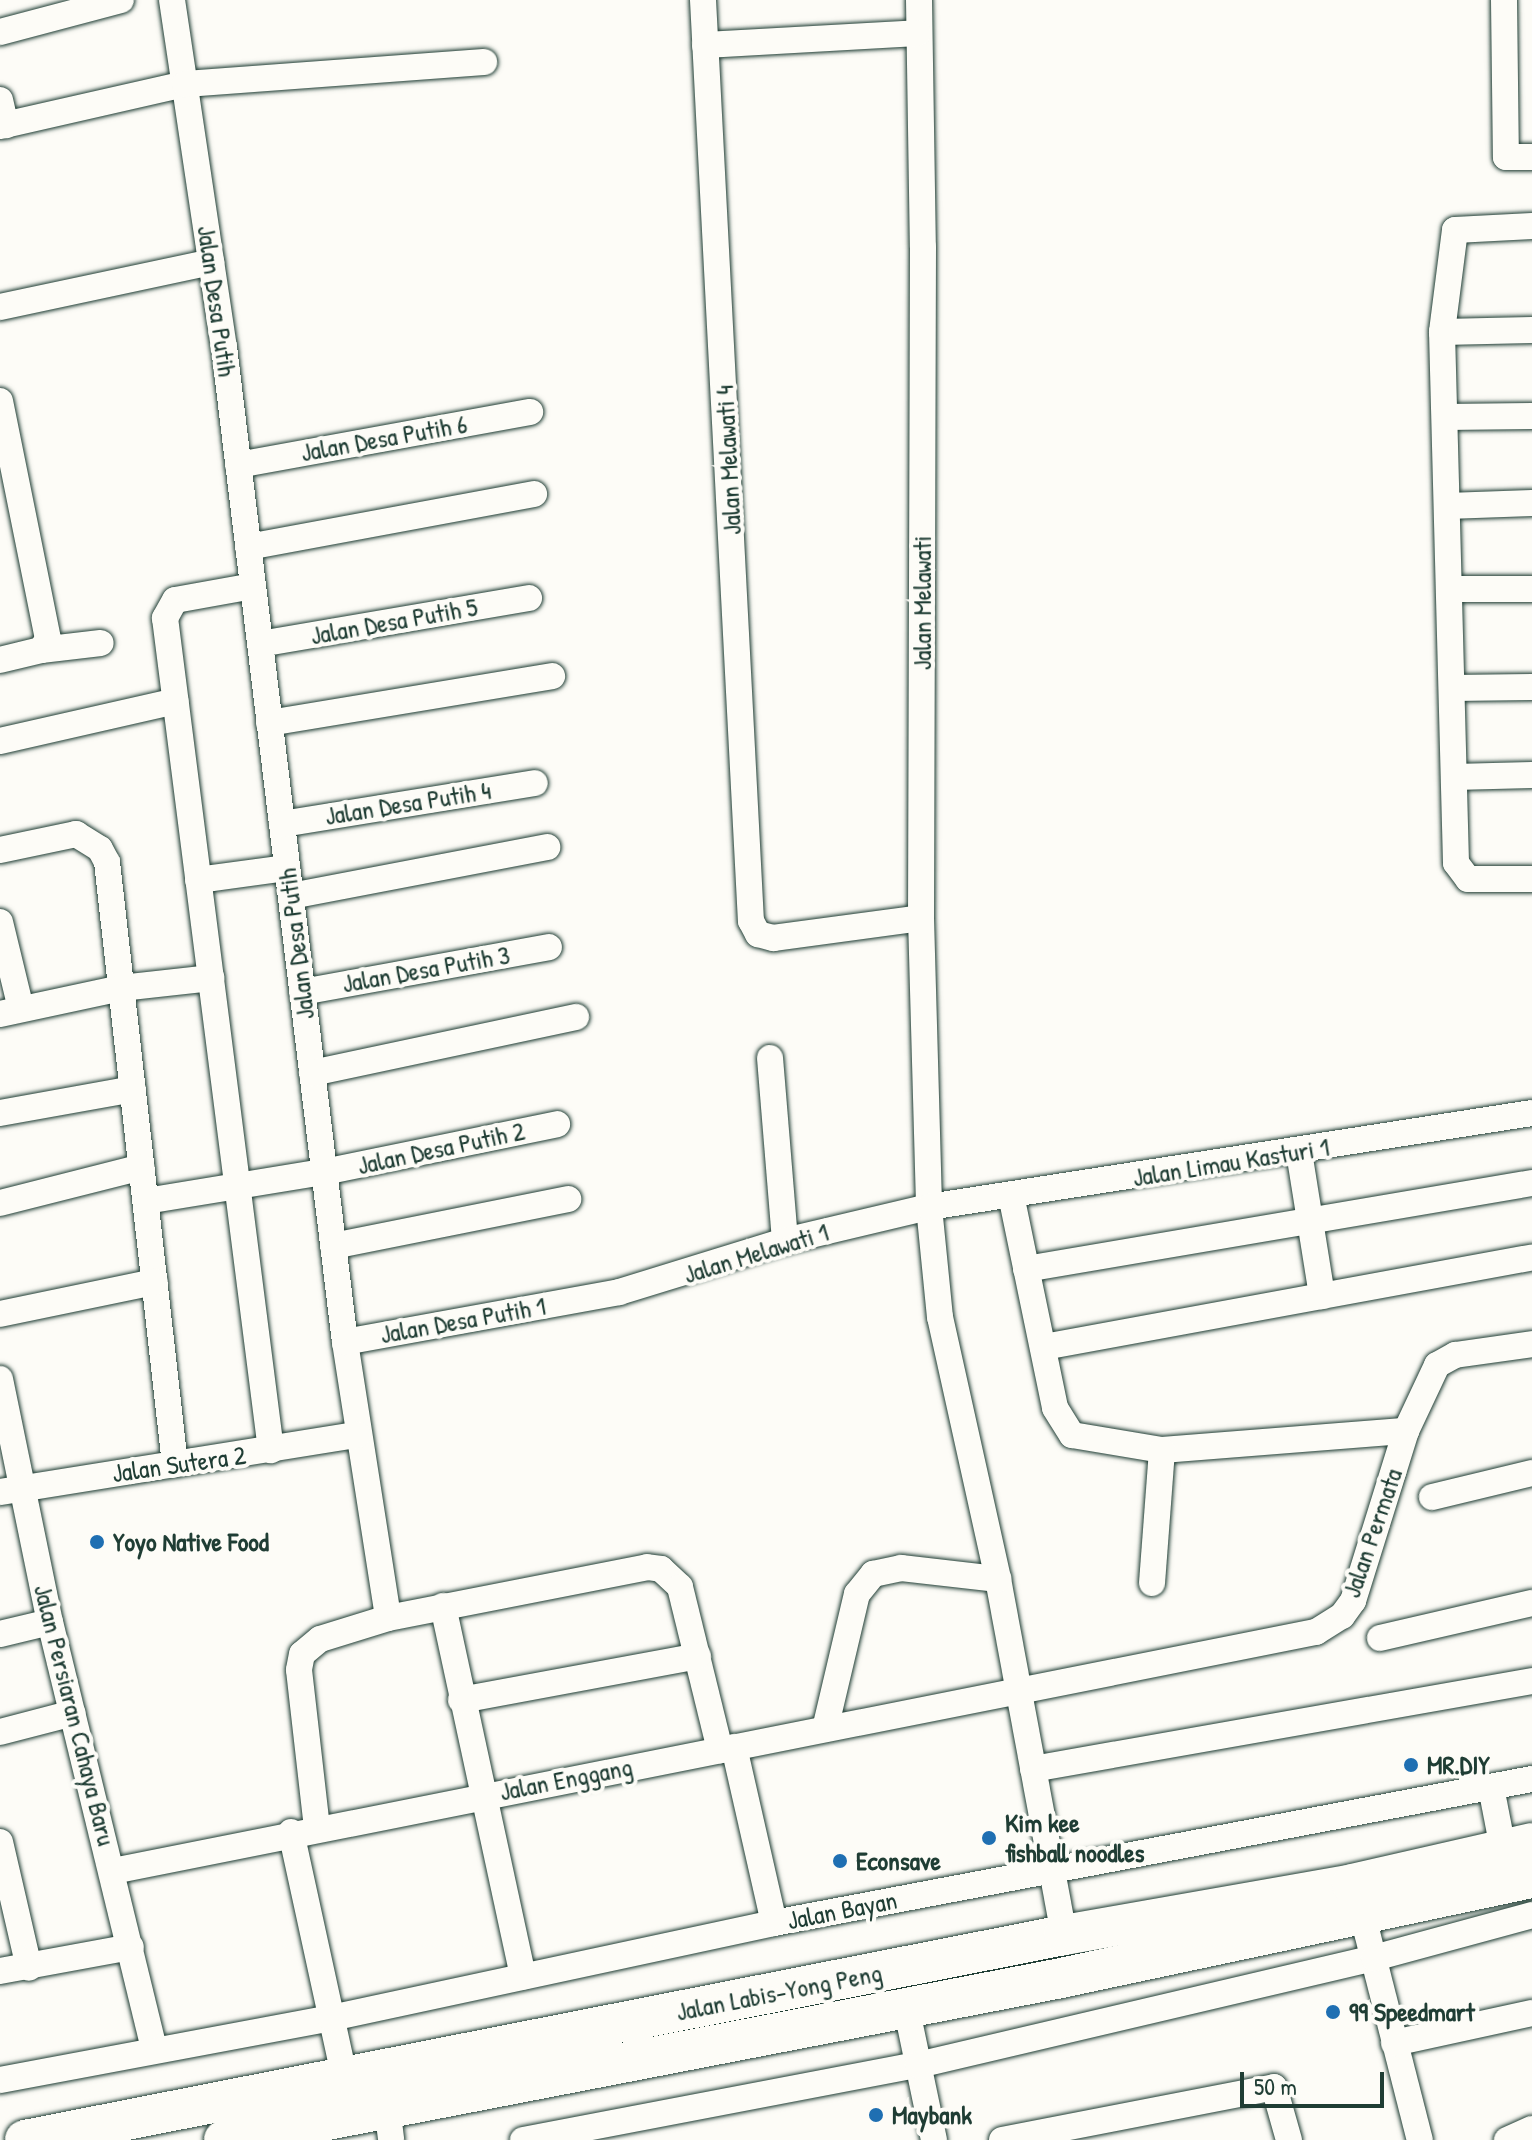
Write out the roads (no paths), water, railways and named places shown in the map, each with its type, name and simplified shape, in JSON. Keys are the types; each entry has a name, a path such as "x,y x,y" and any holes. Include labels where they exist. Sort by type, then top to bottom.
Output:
{"highway":[{"name":"Jalan Labis-Yong Peng","path":"224,2140 389,2123 639,2039 1064,1935 1352,1884 1517,1846"},
{"name":"Jalan Labis-Yong Peng","path":"25,2140 344,2076 906,2006 1363,1917 1532,1878"}],"street":[{"path":"0,32 121,0"},
{"name":"Jalan Desa Putih","path":"172,0 238,465 357,1435 388,1618"},
{"name":"Jalan Melawati 4","path":"703,0 751,921 758,934 773,938 921,918"},
{"name":"Jalan Melawati","path":"919,0 923,247 921,918 929,1207 940,1317 998,1579 1064,1935"},
{"path":"1504,0 1506,157 1532,157"},
{"path":"705,45 918,33"},
{"path":"2,117 185,84 484,62"},
{"path":"1532,226 1455,230 1442,332 1456,863 1468,879 1532,879"},
{"path":"0,307 211,262"},
{"path":"1442,332 1532,330"},
{"path":"0,401 48,632 41,650"},
{"name":"Jalan Desa Putih 6","path":"238,465 530,412"},
{"path":"1445,417 1532,416"},
{"path":"248,547 534,494"},
{"path":"1447,506 1532,503"},
{"path":"253,586 175,600 167,607 198,880 271,1450"},
{"path":"1449,589 1532,589"},
{"name":"Jalan Desa Putih 5","path":"260,644 529,598"},
{"path":"0,660 41,650 101,643"},
{"path":"269,723 552,676"},
{"path":"1452,688 1532,687"},
{"path":"0,741 176,701"},
{"path":"1454,777 1532,775"},
{"name":"Jalan Desa Putih 4","path":"282,824 535,783"},
{"path":"0,850 76,834 100,849 107,862 175,1464"},
{"path":"291,896 547,847"},
{"path":"198,880 287,868"},
{"path":"0,922 11,1011 121,988 211,978"},
{"name":"Jalan Desa Putih 3","path":"302,992 549,947"},
{"path":"312,1073 576,1017"},
{"path":"770,1058 785,1241"},
{"path":"0,1113 133,1089"},
{"name":"Jalan Limau Kasturi 1","path":"929,1207 1299,1152 1532,1113"},
{"name":"Jalan Desa Putih 2","path":"146,1201 324,1172 557,1124"},
{"path":"1299,1152 1322,1296"},
{"path":"0,1203 142,1167"},
{"path":"1026,1269 1532,1183"},
{"path":"1011,1195 1055,1408 1072,1435 1162,1450 1406,1431"},
{"path":"333,1246 568,1199"},
{"name":"Jalan Melawati 1","path":"582,1298 662,1281 785,1241 929,1207"},
{"path":"1047,1363 1322,1296 1532,1257"},
{"path":"0,1314 155,1282"},
{"name":"Jalan Desa Putih 1","path":"345,1342 582,1298"},
{"name":"Jalan Permata","path":"1019,1692 1296,1639 1331,1625 1353,1601 1406,1431 1442,1360 1532,1344"},
{"name":"Jalan Persiaran Cahaya Baru","path":"1,1387 12,1489 50,1622 154,2049"},
{"name":"Jalan Sutera 2","path":"12,1489 357,1435"},
{"path":"1152,1583 1162,1450"},
{"path":"1432,1497 1532,1473"},
{"path":"344,2076 331,2018 304,1830 302,1654 320,1639 388,1618 443,1606 647,1567 661,1569 680,1587 774,1923"},
{"path":"825,1729 857,1594 873,1574 901,1568 998,1579"},
{"path":"1380,1638 1532,1603"},
{"path":"443,1606 523,1976"},
{"path":"0,1634 50,1622"},
{"path":"461,1700 698,1656"},
{"path":"1033,1769 1532,1681"},
{"name":"Jalan Enggang","path":"113,1871 304,1830 1019,1692"},
{"path":"0,1732 73,1713"},
{"name":"Jalan Bayan","path":"0,2080 331,2018 774,1923 1532,1779"},
{"path":"1491,1787 1517,1846"},
{"path":"0,1842 29,1968"},
{"path":"523,2140 561,2136 918,2065 1374,1958 1532,1915"},
{"path":"1363,1917 1420,2140"},
{"path":"0,1971 131,1947"},
{"path":"906,2006 934,2140"},
{"path":"1394,2043 1532,2013"},
{"path":"1002,2140 1274,2087 1289,2140"},
{"path":"1507,2140 1532,2129"}],"place":[{"name":"Yoyo Native Food","path":"97,1542"},
{"name":"MR.DIY","path":"1411,1765"},
{"name":"Kim kee fishball noodles","path":"989,1838"},
{"name":"Econsave","path":"840,1861"},
{"name":"99 Speedmart","path":"1333,2012"},
{"name":"Maybank","path":"876,2115"}]}
